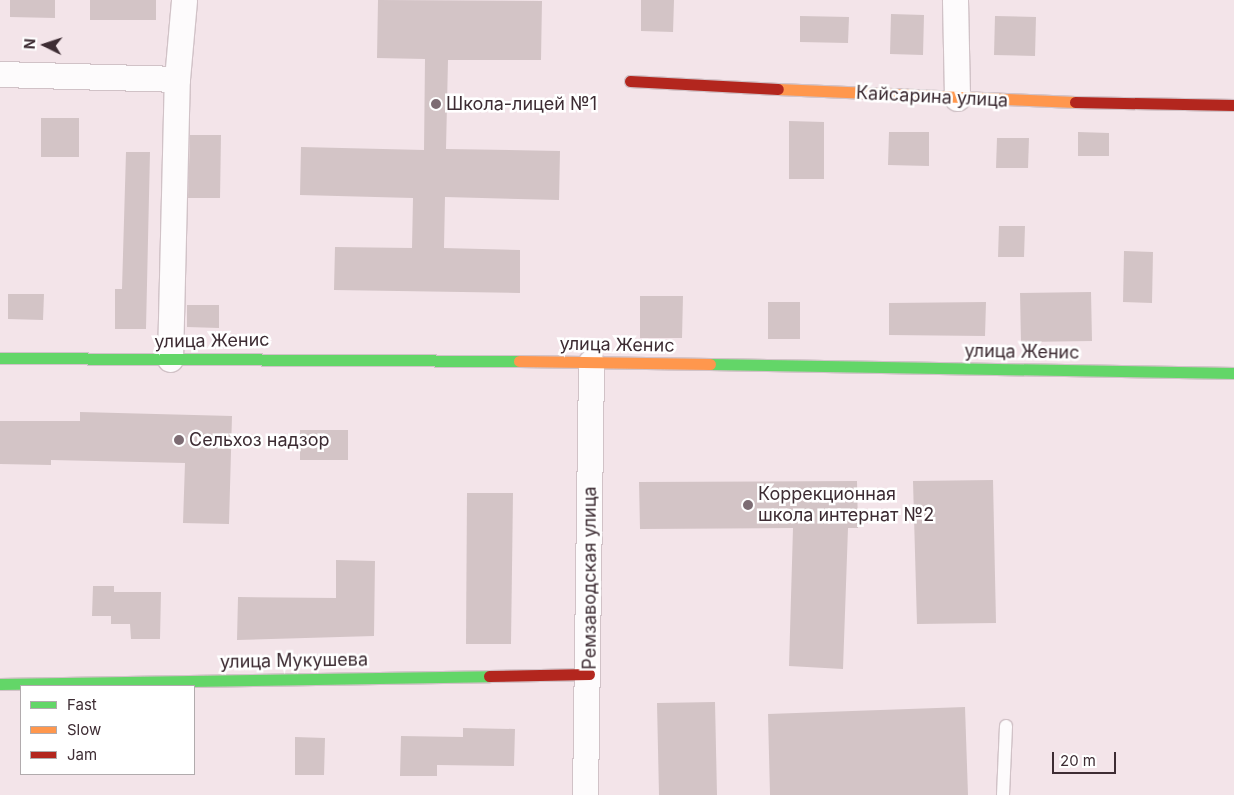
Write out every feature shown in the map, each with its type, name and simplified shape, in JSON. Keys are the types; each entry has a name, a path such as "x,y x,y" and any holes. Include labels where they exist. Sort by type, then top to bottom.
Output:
{"street":[{"path":"170,359 177,79 184,0"},
{"path":"955,0 957,98"},
{"path":"0,74 177,79"},
{"name":"Кайсарина улица","path":"630,80 957,98 1234,105"},
{"name":"улица Женис","path":"0,358 591,362 1234,373"},
{"name":"Ремзаводская улица","path":"585,795 589,674 591,362"},
{"name":"улица Мукушева","path":"0,684 589,674"}],"lane":[{"path":"1003,795 1006,726"}],"building":[{"path":"10,0 55,0 55,18 10,17"},
{"path":"90,0 156,0 156,20 90,20"},
{"name":"Школа-лицей №1","path":"378,0 542,1 541,60 448,60 446,149 560,151 559,200 445,197 444,248 520,250 520,293 334,290 335,247 412,248 413,198 300,195 301,147 424,150 425,59 377,58"},
{"path":"641,0 674,0 673,32 641,31"},
{"path":"891,14 924,15 923,55 890,54"},
{"path":"800,16 849,17 848,43 800,42"},
{"path":"995,16 1036,17 1035,56 994,55"},
{"path":"41,118 79,118 79,157 41,157"},
{"path":"789,121 824,122 824,179 789,179"},
{"path":"889,132 929,132 929,166 888,165"},
{"path":"1078,132 1109,133 1109,156 1078,156"},
{"path":"190,135 221,135 220,198 188,198"},
{"path":"997,138 1029,138 1028,168 996,168"},
{"path":"126,152 150,152 146,329 115,329 115,289 122,289"},
{"path":"999,226 1025,226 1024,257 998,257"},
{"path":"1124,251 1153,252 1152,303 1123,302"},
{"path":"1091,292 1092,341 1021,342 1020,293"},
{"path":"8,294 44,294 43,320 8,319"},
{"path":"640,296 683,296 682,338 640,338"},
{"path":"768,302 800,302 800,339 768,339"},
{"path":"986,302 985,336 889,335 889,303"},
{"path":"187,305 219,305 219,328 187,327"},
{"path":"80,412 232,416 229,524 183,523 185,463 51,460 51,465 0,464 0,421 80,421"},
{"path":"300,430 348,430 348,460 300,460"},
{"path":"993,480 996,623 917,624 913,481"},
{"path":"857,481 858,528 848,528 843,669 789,666 793,528 640,529 639,482"},
{"path":"467,493 513,493 511,644 466,644"},
{"path":"336,560 375,561 374,636 237,640 238,597 336,598"},
{"path":"93,586 114,586 114,592 161,592 160,639 131,639 130,624 111,624 111,616 92,616"},
{"path":"715,702 717,795 659,795 657,703"},
{"path":"965,707 968,795 770,795 768,714"},
{"path":"463,728 515,729 514,766 437,765 437,776 400,776 401,736 463,737"},
{"path":"295,737 325,738 324,775 295,775"}],"traffic: fast":[{"path":"0,358 519,361"},
{"path":"710,364 1234,373"},
{"path":"0,684 489,676"}],"traffic: slow":[{"path":"778,89 1075,102"},
{"path":"519,361 710,364"}],"traffic: jam":[{"path":"630,81 778,89"},
{"path":"1075,102 1234,105"},
{"path":"489,676 589,674"}],"place":[{"name":"Школа-лицей №1","path":"436,104"},
{"name":"Сельхоз надзор","path":"179,440"},
{"name":"Коррекционная школа интернат №2","path":"748,505"}]}
